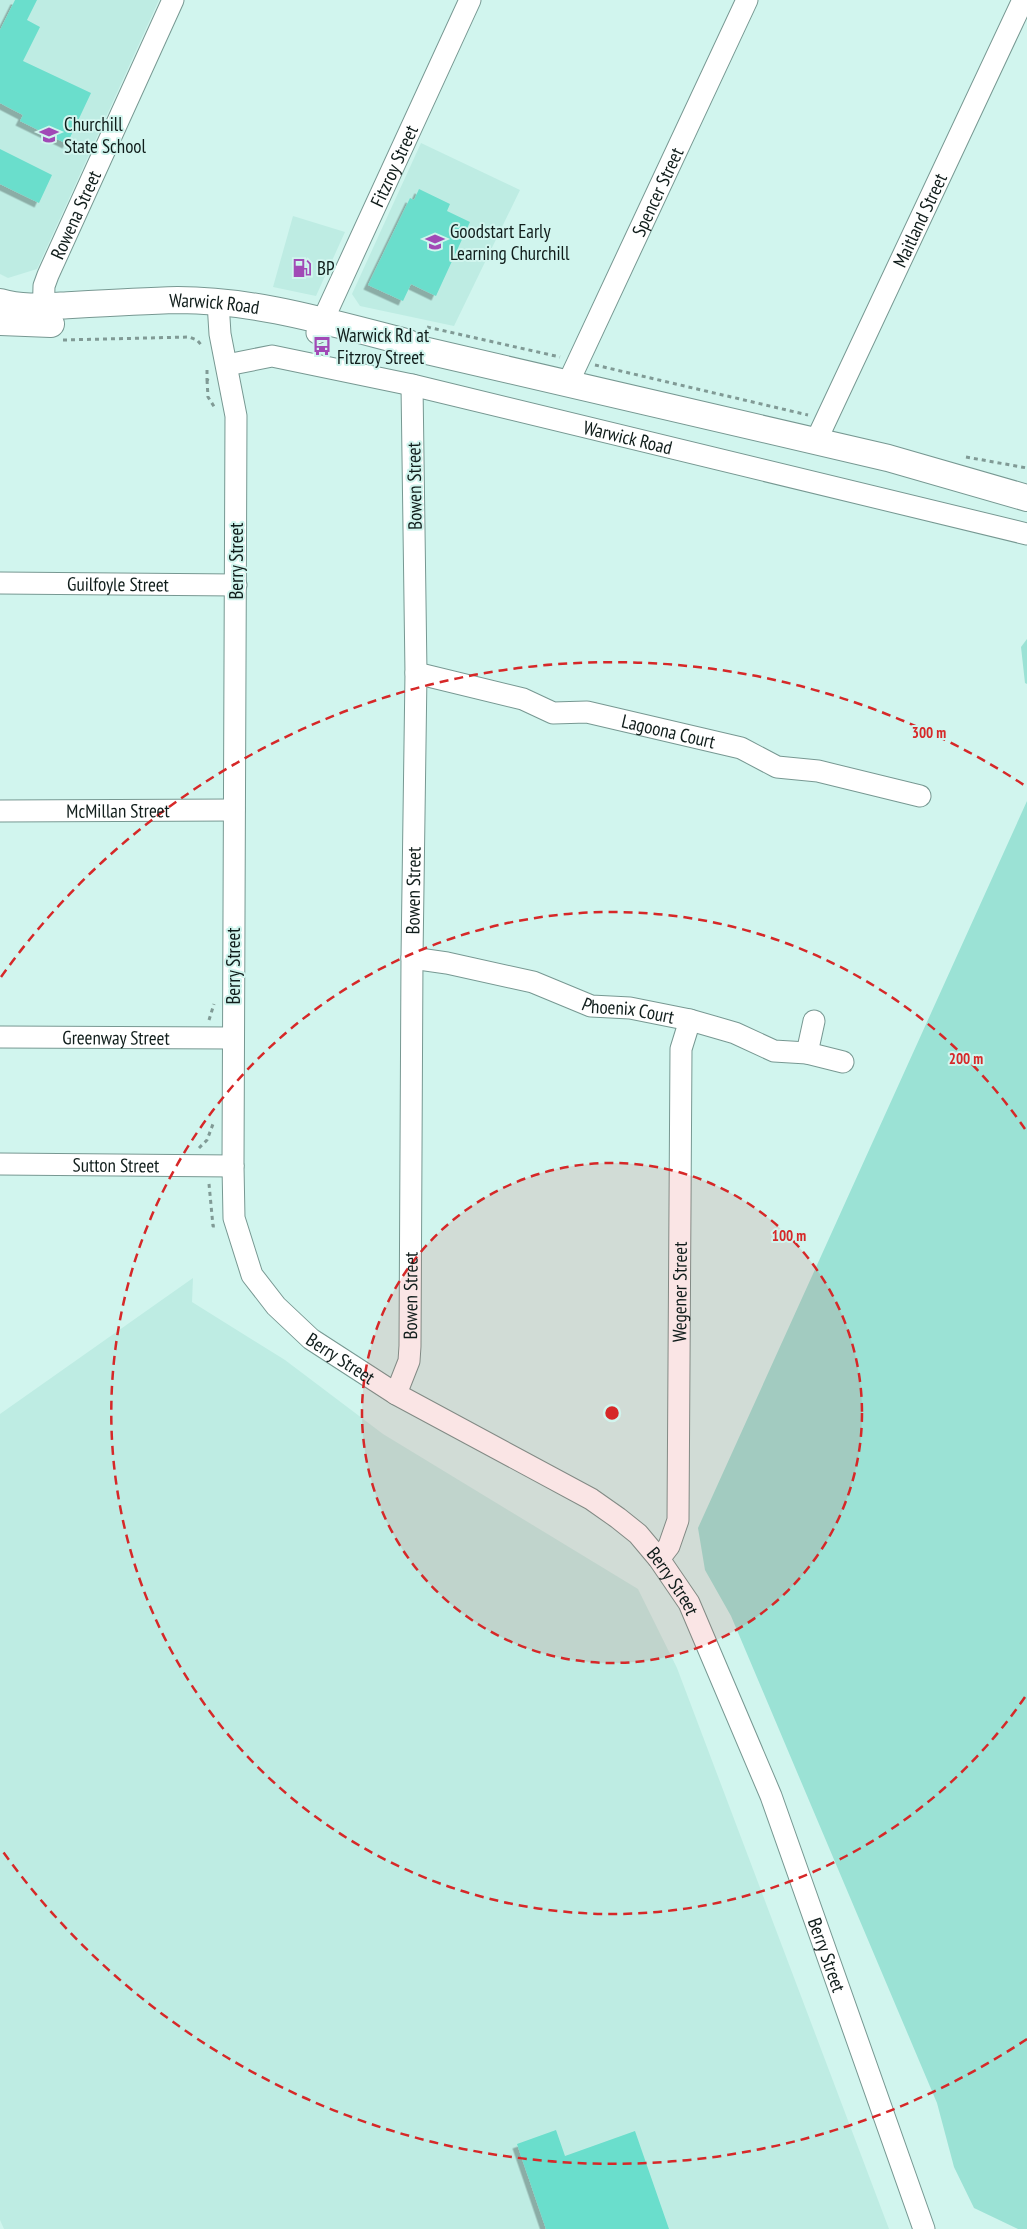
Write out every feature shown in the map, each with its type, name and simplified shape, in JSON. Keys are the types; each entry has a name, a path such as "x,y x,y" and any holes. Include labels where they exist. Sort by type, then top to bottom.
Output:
{"main road":[{"name":"Warwick Road","path":"0,322 48,324 104,312 178,300 218,310 270,309 320,327 408,351 423,350 888,458 1027,498"},
{"name":"Warwick Road","path":"0,302 48,324"},
{"name":"Warwick Road","path":"888,458 1027,483"}],"street":[{"name":"Rowena Street","path":"48,324 44,286 48,275 173,0"},
{"name":"Fitzroy Street","path":"320,327 470,0"},
{"name":"Spencer Street","path":"568,383 747,0"},
{"name":"Maitland Street","path":"816,441 1022,0"},
{"name":"Berry Street","path":"218,310 216,369 236,416 232,1038 234,1218 252,1275 276,1306 311,1339 396,1394 591,1499 638,1534 659,1559 689,1603 771,1796 924,2229"},
{"name":"Warwick Road","path":"216,369 272,356 412,385 1027,534"},
{"name":"Bowen Street","path":"396,1394 409,1361 410,1346 416,673 412,385"},
{"name":"Guilfoyle Street","path":"0,583 236,585"},
{"name":"Lagoona Court","path":"416,673 523,699 553,713 586,712 741,748 777,767 818,771 920,796"},
{"name":"McMillan Street","path":"0,812 234,810"},
{"name":"Phoenix Court","path":"412,958 446,963 533,982 591,1006 630,1008 690,1020 735,1033 774,1051 807,1053 843,1062"},
{"name":"Wegener Street","path":"659,1559 669,1546 678,1520 681,1049 690,1020"},
{"path":"807,1053 814,1021"},
{"name":"Greenway Street","path":"0,1037 232,1038"},
{"name":"Sutton Street","path":"0,1164 233,1166"}],"path":[{"path":"48,324 98,338 190,337 197,340 206,353"}],"shaded area":[{"name":"Churchill State School","path":"0,0 159,0 37,269 8,278 0,274"},
{"name":"Goodstart Early Learning Churchill","path":"421,143 520,190 454,326 360,306 352,294"},
{"path":"293,216 345,232 316,296 273,287"},
{"path":"1027,639 1027,684 1025,683 1021,647"},
{"path":"1027,801 1027,2229 1018,2229 974,2208 954,2167 937,2103 731,1616 705,1570 698,1528"},
{"path":"193,1278 192,1302 285,1360 383,1434 638,1589 677,1668 889,2229 4,2229 0,2220 0,1414"}],"building":[{"path":"15,0 37,0 27,20 40,27 23,61 91,93 67,144 20,121 23,115 0,103 0,30"},
{"path":"0,149 52,175 39,203 0,184"},
{"path":"419,189 450,204 447,211 470,222 436,296 411,284 403,301 368,285 410,198 414,200"},
{"path":"556,2130 565,2156 635,2131 669,2229 546,2229 517,2144"}],"place":[{"name":"Churchill State School","path":"49,135"},
{"name":"Goodstart Early Learning Churchill","path":"435,242"},
{"name":"BP","path":"302,268"},
{"name":"Warwick Rd at Fitzroy Street","path":"322,346"}]}
